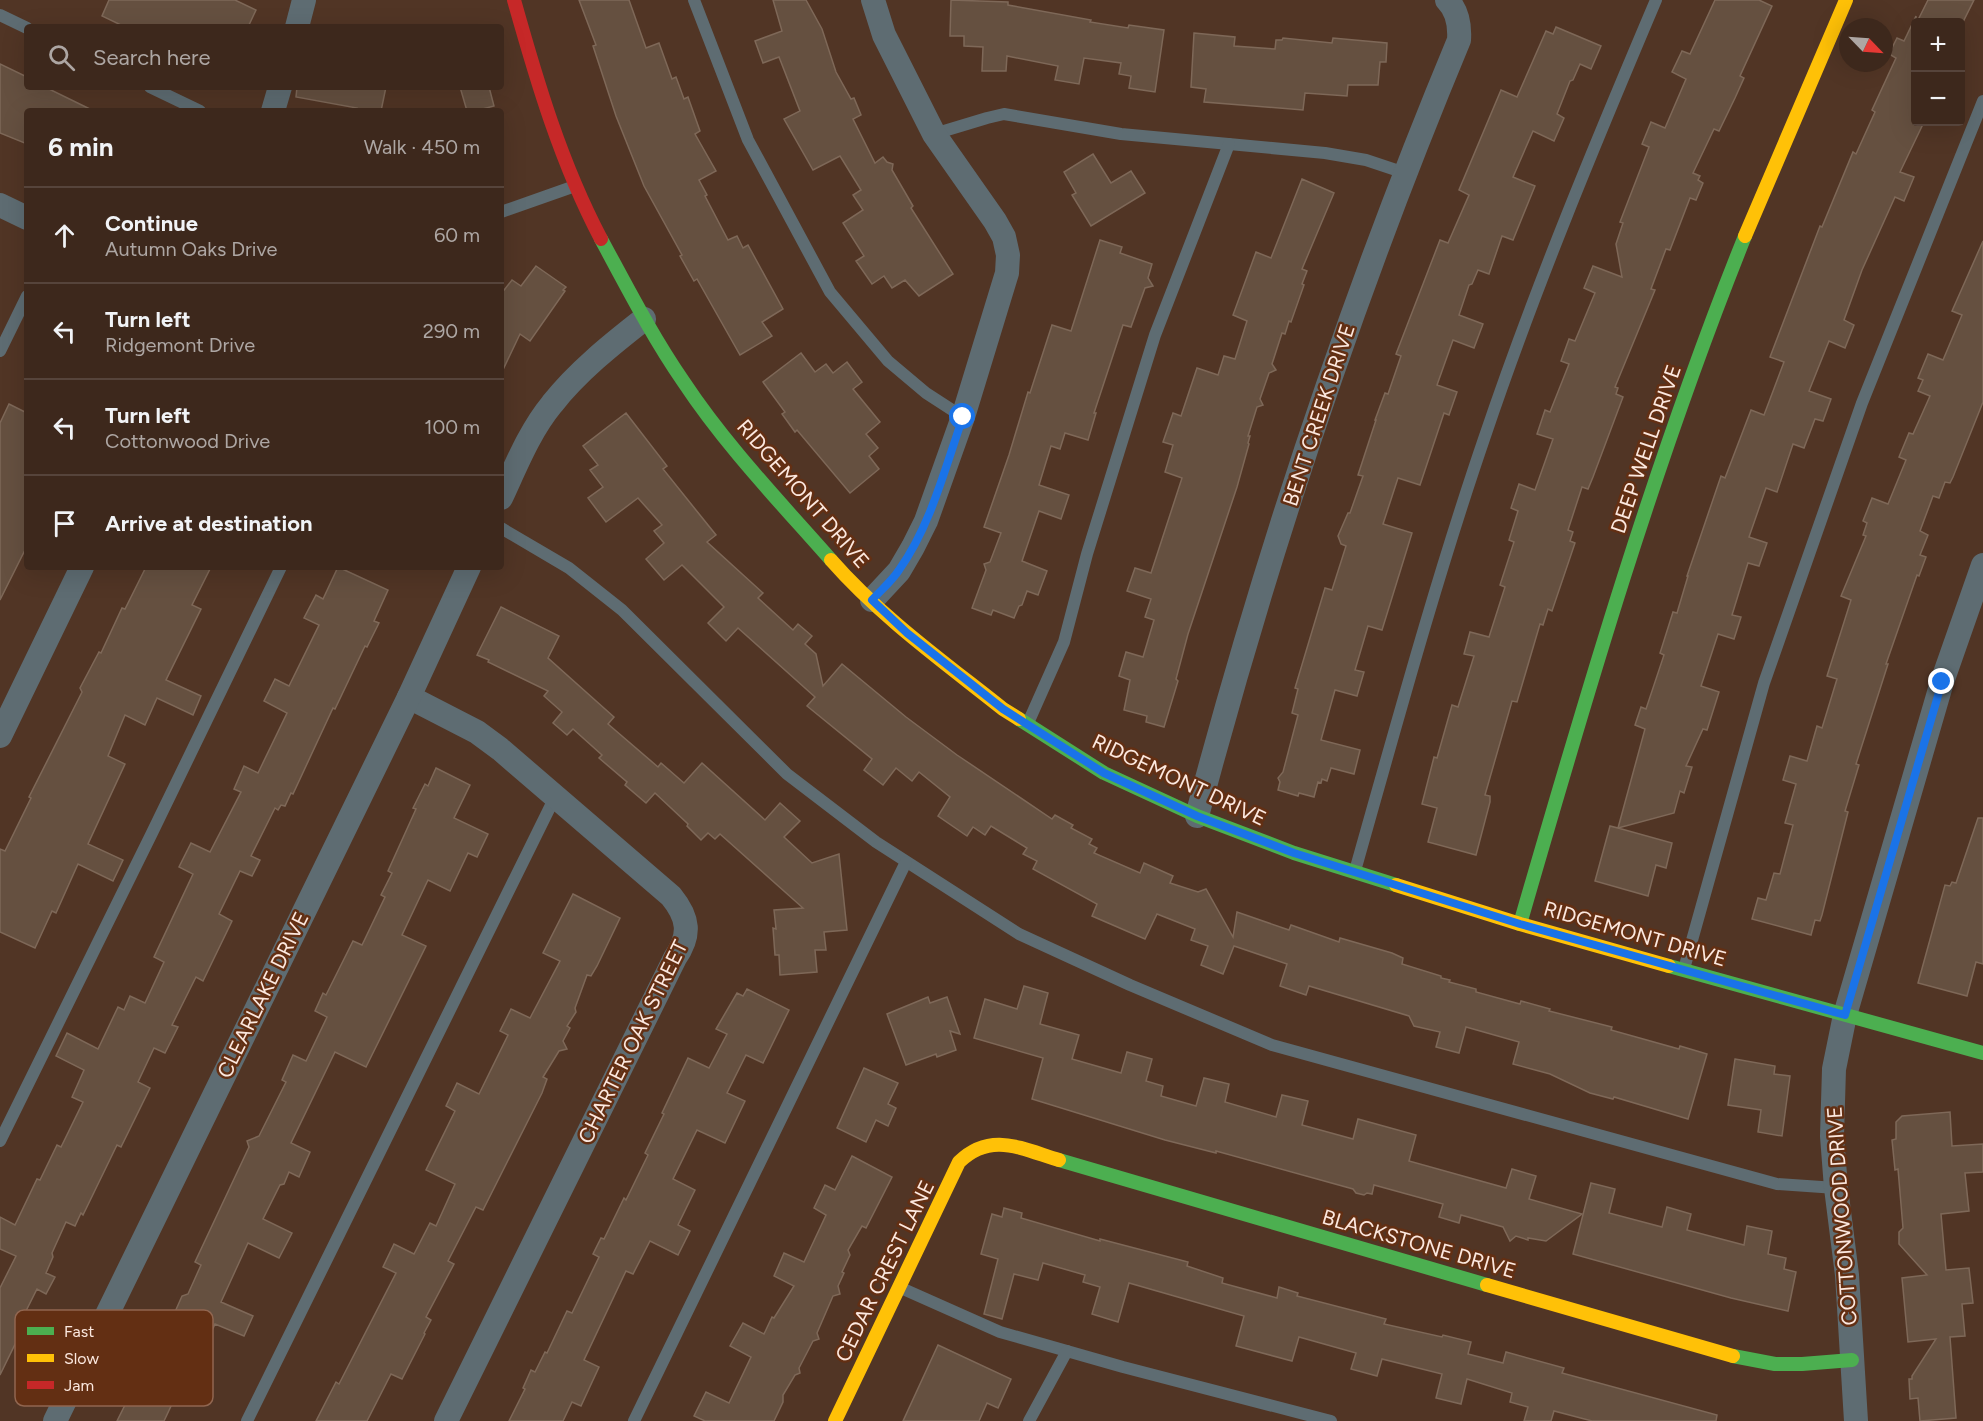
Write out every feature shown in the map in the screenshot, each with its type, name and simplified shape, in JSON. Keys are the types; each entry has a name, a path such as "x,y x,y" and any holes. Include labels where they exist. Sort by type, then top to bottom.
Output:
{"street":[{"path":"298,24 304,0"},
{"name":"RIDGEMONT DRIVE","path":"514,0 533,68 557,140 576,186 644,319 683,382 731,446 842,573 907,633 1003,709 1104,773 1197,816 1284,850 1520,924 1983,1053"},
{"path":"872,600 899,571 926,520 963,417 1007,273 1008,255 1004,237 995,221 934,134 884,35 873,0"},
{"name":"DEEP WELL DRIVE","path":"1520,924 1572,745 1635,544 1690,383 1764,187 1846,0"},
{"name":"BENT CREEK DRIVE","path":"1197,816 1247,639 1303,460 1360,293 1405,173 1459,40 1453,10"},
{"path":"274,108 279,90"},
{"path":"0,205 24,217"},
{"path":"504,492 527,442 551,404 605,349 644,319"},
{"name":"COTTONWOOD DRIVE","path":"1856,1421 1847,1275 1832,1136 1834,1069 1845,1015 1942,682 1983,565"},
{"path":"0,736 81,570"},
{"name":"CLEARLAKE DRIVE","path":"109,1310 409,697 468,570"},
{"name":"CHARTER OAK STREET","path":"409,697 477,732 500,749 671,896 683,913 686,933 683,947 670,969 447,1421"},
{"name":"BLACKSTONE DRIVE","path":"979,1146 992,1143 1004,1144 1721,1353 1775,1364 1852,1360"},
{"name":"CEDAR CREST LANE","path":"836,1421 959,1162 968,1152 979,1146"},
{"name":"CLEARLAKE DRIVE","path":"55,1421 62,1406"}],"lane":[{"path":"693,0 748,140 830,292 888,361 926,393 963,417"},
{"path":"1355,872 1431,602 1485,436 1542,278 1656,0"},
{"path":"0,15 24,27"},
{"path":"156,90 194,108"},
{"path":"1683,970 1764,683 1862,403 1983,101"},
{"path":"934,134 1004,114 1122,134 1325,153 1366,160 1405,173"},
{"path":"1027,724 1064,642 1087,554 1155,335 1229,144"},
{"path":"504,211 576,186"},
{"path":"0,351 24,302"},
{"path":"504,530 569,568 622,610 787,774 876,842 1019,933 1130,985 1272,1045 1777,1184 1836,1188"},
{"path":"0,1141 279,570"},
{"path":"248,1421 555,797"},
{"path":"634,1421 906,862"},
{"path":"901,1288 1000,1332 1331,1421"},
{"path":"1029,1421 1066,1351"}],"building":[{"path":"109,0 235,0 256,10 249,24 119,24 102,16"},
{"path":"579,0 629,0 646,48 659,43 672,79 676,77 684,99 688,97 700,131 695,134 716,171 699,180 707,195 705,196 728,240 737,236 743,248 748,245 783,309 762,322 772,336 740,355 697,279 694,281 644,186 616,116 593,46 596,45"},
{"path":"773,0 806,0 822,29 836,72 851,99 854,98 861,115 853,119 875,163 883,157 887,162 893,164 892,170 913,206 911,208 953,274 919,296 905,280 892,288 884,276 872,284 856,261 864,256 843,223 863,210 853,195 861,190 840,156 813,170 784,119 800,111 779,57 763,63 755,41 782,31"},
{"path":"951,0 1008,2 1008,5 1091,20 1090,22 1128,28 1129,25 1164,30 1155,92 1129,88 1131,76 1119,74 1121,63 1084,58 1079,84 1055,80 1058,66 1007,56 1006,71 982,71 983,47 964,46 964,36 950,36"},
{"path":"1715,0 1759,0 1772,6 1740,76 1744,78 1735,98 1719,131 1714,129 1693,173 1700,176 1698,180 1703,183 1696,200 1690,198 1670,250 1666,249 1651,289 1655,290 1615,387 1618,388 1616,394 1623,397 1588,489 1582,487 1568,530 1573,532 1570,541 1575,543 1552,611 1548,609 1543,625 1540,624 1517,702 1512,701 1485,795 1490,796 1490,802 1476,855 1428,842 1437,808 1422,804 1434,757 1437,758 1452,705 1458,707 1474,656 1464,654 1470,632 1489,637 1505,587 1500,585 1514,542 1509,540 1518,511 1511,508 1519,484 1535,490 1553,439 1537,434 1545,410 1550,412 1569,364 1561,361 1569,339 1575,341 1595,293 1584,288 1593,266 1622,277 1616,244 1623,223 1620,222 1649,147 1642,144 1651,122 1665,128 1686,79 1672,72 1682,51 1690,54"},
{"path":"1928,0 1974,0 1965,18 1919,18"},
{"path":"1911,26 1911,126 1922,126 1900,172 1914,177 1904,201 1895,197 1862,270 1844,320 1854,325 1845,348 1829,341 1809,391 1831,399 1823,421 1815,419 1804,448 1793,444 1777,492 1766,488 1749,537 1767,543 1759,566 1748,563 1732,615 1741,617 1734,639 1718,634 1701,686 1719,692 1707,730 1703,729 1686,766 1692,767 1684,793 1680,791 1674,813 1618,828 1645,729 1635,725 1641,707 1646,709 1664,655 1660,653 1673,612 1677,613 1721,476 1725,478 1751,410 1764,415 1784,362 1770,357 1820,226 1822,227 1853,152 1856,154 1875,112 1872,110 1890,72 1893,72 1896,58 1893,56 1893,46 1897,38 1904,41"},
{"path":"1556,27 1601,46 1591,69 1580,64 1573,80 1570,81 1557,114 1564,118 1554,141 1533,131 1513,177 1535,186 1513,240 1502,236 1489,274 1478,270 1472,284 1469,285 1459,315 1483,324 1474,348 1453,340 1437,385 1457,392 1449,415 1444,413 1420,485 1398,478 1383,524 1412,533 1382,630 1368,626 1355,670 1364,672 1357,696 1335,690 1321,740 1360,750 1354,774 1331,768 1327,781 1322,779 1321,783 1318,782 1314,797 1299,793 1298,796 1278,790 1280,782 1278,778 1283,772 1298,715 1292,713 1298,689 1295,688 1325,588 1332,590 1346,546 1341,544 1338,536 1350,513 1363,476 1358,475 1375,420 1385,393 1388,394 1401,356 1396,354 1440,240 1448,243 1469,195 1459,190 1501,90 1517,97 1546,31 1553,34"},
{"path":"1194,33 1235,37 1234,46 1275,49 1276,40 1283,38 1332,43 1333,38 1387,43 1386,62 1380,62 1378,85 1348,85 1347,96 1305,93 1303,110 1204,102 1206,89 1191,87"},
{"path":"0,64 24,76 24,90 51,90 88,108 24,108 24,143 0,133"},
{"path":"297,90 385,90 382,108 357,108 296,97"},
{"path":"461,90 490,90 494,106 466,108"},
{"path":"1093,154 1111,183 1131,171 1145,193 1091,226 1072,195 1076,193 1064,172"},
{"path":"1302,179 1334,193 1302,269 1307,271 1302,284 1304,285 1291,322 1289,321 1285,334 1282,333 1272,364 1276,370 1269,373 1260,399 1263,405 1257,407 1237,487 1188,634 1176,679 1178,681 1164,727 1146,722 1147,716 1124,710 1130,680 1119,676 1126,652 1143,657 1154,620 1145,617 1151,599 1127,591 1135,568 1151,573 1182,478 1165,472 1173,445 1163,442 1173,413 1181,416 1197,368 1218,375 1224,356 1235,359 1247,321 1233,315 1256,252 1271,258"},
{"path":"1100,240 1122,247 1120,253 1152,264 1148,278 1153,286 1145,288 1131,327 1123,325 1094,413 1096,413 1088,440 1065,433 1060,449 1051,446 1039,485 1069,495 1061,519 1039,511 1022,561 1047,571 1038,595 1027,591 1014,618 993,610 991,615 972,608 986,570 984,564 990,562 1001,533 984,527 1052,325 1071,331"},
{"path":"1983,241 1983,402 1953,477 1950,483 1945,482 1939,498 1933,496 1920,531 1928,535 1920,555 1926,557 1919,576 1917,575 1886,664 1888,664 1856,764 1859,765 1845,811 1848,812 1820,921 1815,920 1811,935 1752,919 1758,898 1766,900 1774,873 1780,874 1793,825 1785,823 1796,784 1783,780 1790,756 1807,761 1817,726 1822,728 1837,679 1827,676 1851,600 1841,596 1866,536 1863,535 1867,523 1863,521 1872,498 1888,504 1906,460 1899,457 1909,433 1913,434 1930,396 1918,391 1923,380 1918,378 1928,354 1943,360 1962,315 1952,311"},
{"path":"536,266 566,287 530,341 520,334 504,368 504,290 512,280 521,286"},
{"path":"801,353 815,372 826,364 833,373 847,362 862,382 853,389 880,422 866,434 878,448 869,456 879,469 850,493 797,430 795,432 782,414 785,412 763,382"},
{"path":"9,404 24,412 24,552 0,600 0,423"},
{"path":"626,413 667,466 663,469 716,535 707,542 763,593 758,598 793,630 798,624 812,636 805,644 816,654 823,686 842,664 906,717 957,755 1052,819 1055,815 1073,825 1071,828 1092,839 1089,844 1097,848 1094,853 1140,873 1144,863 1173,876 1170,883 1198,892 1206,889 1233,937 1237,912 1289,930 1291,925 1339,942 1340,938 1392,953 1403,958 1402,964 1441,976 1441,978 1450,980 1449,982 1476,989 1476,992 1520,1004 1521,1001 1550,1009 1549,1011 1612,1027 1611,1030 1679,1049 1680,1046 1707,1054 1688,1119 1614,1097 1613,1099 1590,1093 1550,1074 1513,1064 1519,1042 1466,1027 1459,1053 1436,1047 1440,1032 1414,1026 1409,1016 1309,986 1306,995 1280,986 1287,964 1234,946 1223,974 1201,965 1208,946 1191,940 1195,929 1157,914 1145,939 1092,916 1097,904 1033,869 1037,861 1023,854 1027,848 991,826 985,835 973,827 967,836 938,816 950,797 919,772 912,781 896,768 883,785 864,770 872,759 807,706 815,697 738,628 726,641 708,623 724,607 682,565 664,580 646,559 664,543 654,531 662,525 638,498 606,522 588,498 603,487 590,470 598,465 583,446"},
{"path":"144,570 210,570 192,605 201,609 166,680 201,696 193,715 157,698 145,725 125,715 108,756 125,764 88,844 123,860 113,881 78,864 56,913 52,911 35,948 0,932 0,849 5,851 31,798 29,797 82,692 80,688 99,652 101,653 122,608 125,609"},
{"path":"337,570 345,570 388,590 374,621 379,623 367,647 365,646 335,709 333,708 293,794 291,793 285,806 281,805 278,810 275,808 251,856 260,860 252,876 240,871 219,914 232,921 203,981 196,977 172,1025 178,1027 165,1053 154,1048 138,1082 150,1088 121,1147 117,1145 83,1215 81,1213 75,1226 66,1222 46,1273 55,1277 46,1294 37,1289 26,1310 15,1310 15,1344 0,1375 0,1288 16,1256 0,1249 0,1217 15,1225 37,1179 40,1180 57,1145 61,1147 83,1102 72,1097 84,1070 56,1056 67,1033 98,1049 118,1007 124,1010 130,996 145,1003 164,962 154,957 193,874 179,867 191,843 210,852 241,792 234,789 244,766 258,773 287,713 264,701 275,679 289,686 319,625 304,618 316,595 323,599"},
{"path":"501,607 559,636 548,658 614,717 608,724 658,767 661,763 684,783 702,763 765,820 780,803 800,821 784,837 812,863 839,854 847,930 824,932 826,950 815,950 817,972 780,975 779,955 775,955 774,910 803,908 720,834 715,839 708,833 701,840 687,826 688,824 655,793 646,803 625,785 627,782 599,758 602,755 573,729 567,735 553,723 562,712 544,696 548,691 477,655"},
{"path":"436,768 470,785 454,818 488,834 477,857 468,853 450,891 428,880 402,935 426,946 366,1067 335,1052 291,1143 310,1152 299,1177 289,1172 263,1219 292,1233 279,1258 248,1243 221,1302 253,1316 244,1336 215,1324 213,1328 213,1310 176,1310 182,1296 188,1294 201,1265 195,1262 249,1147 247,1141 259,1136 286,1082 282,1080 293,1055 306,1061 327,1017 315,1011 323,993 326,995 353,941 362,945 385,897 381,895 392,873 388,871 416,809 413,808 425,784 428,786"},
{"path":"1978,818 1983,818 1983,964 1976,962 1967,996 1918,983 1945,885 1950,886 1952,882 1956,883"},
{"path":"1610,826 1672,843 1666,868 1656,865 1648,896 1595,881"},
{"path":"573,894 620,918 597,966 591,976 587,975 575,1008 576,1012 567,1026 570,1028 563,1041 567,1049 559,1051 543,1077 547,1079 542,1093 483,1210 476,1207 448,1261 454,1264 426,1317 431,1320 402,1379 391,1374 367,1421 316,1421 336,1382 339,1384 396,1273 383,1267 394,1244 414,1254 430,1223 436,1226 455,1184 426,1170 455,1111 446,1106 457,1083 479,1094 508,1035 500,1031 511,1009 530,1018 560,961 543,953"},
{"path":"1024,986 1048,993 1040,1024 1079,1035 1072,1059 1121,1073 1127,1052 1152,1059 1146,1081 1163,1086 1161,1096 1196,1106 1204,1078 1229,1084 1225,1102 1276,1117 1282,1095 1308,1101 1302,1125 1353,1139 1358,1119 1416,1135 1409,1161 1506,1188 1512,1169 1536,1176 1529,1199 1582,1214 1546,1241 1528,1238 1528,1240 1516,1236 1510,1241 1503,1227 1461,1215 1459,1223 1439,1217 1443,1204 1374,1185 1372,1194 1356,1193 1353,1189 1216,1151 1216,1153 1165,1140 1032,1099 1043,1058 974,1038 985,999 1017,1009"},
{"path":"747,989 789,1010 763,1063 746,1055 727,1093 745,1101 725,1143 697,1130 673,1179 695,1190 678,1225 690,1231 678,1255 650,1241 633,1274 626,1271 584,1360 599,1367 581,1406 572,1402 563,1421 509,1421 525,1389 523,1388 531,1370 535,1372 545,1352 547,1353 567,1311 572,1313 599,1257 593,1254 601,1238 604,1239 624,1198 626,1200 648,1155 645,1153 688,1058 709,1068 727,1034 716,1029 737,993 743,996"},
{"path":"928,997 930,1003 947,997 960,1034 950,1031 956,1050 937,1057 936,1054 906,1065 887,1014"},
{"path":"1735,1059 1775,1066 1774,1074 1790,1076 1782,1136 1758,1132 1761,1110 1728,1105"},
{"path":"864,1068 898,1083 888,1104 896,1108 888,1126 876,1120 866,1142 837,1128"},
{"path":"1950,1112 1952,1146 1983,1144 1983,1172 1965,1173 1969,1211 1941,1214 1946,1270 1969,1268 1973,1303 1962,1304 1965,1336 1950,1337 1956,1418 1920,1421 1918,1398 1910,1399 1909,1379 1912,1379 1936,1339 1908,1342 1902,1278 1927,1275 1899,1244 1899,1232 1903,1228 1898,1169 1895,1170 1892,1140 1896,1139 1896,1122 1902,1116"},
{"path":"852,1156 892,1177 866,1228 862,1226 848,1250 850,1255 838,1286 840,1294 833,1296 817,1333 819,1339 813,1341 799,1368 800,1373 795,1375 783,1395 783,1402 774,1421 705,1421 694,1416 706,1392 729,1403 751,1357 730,1346 743,1323 764,1334 772,1317 774,1318 794,1286 774,1276 784,1253 804,1262 826,1215 814,1208 825,1185 835,1190"},
{"path":"1591,1183 1615,1189 1609,1213 1662,1227 1667,1207 1691,1214 1687,1230 1744,1245 1747,1226 1772,1231 1768,1254 1786,1258 1784,1269 1796,1272 1788,1311 1731,1298 1573,1254"},
{"path":"1004,1208 1022,1213 1021,1218 1100,1241 1100,1239 1188,1262 1187,1266 1223,1278 1222,1283 1277,1298 1279,1287 1298,1293 1297,1296 1386,1319 1384,1324 1471,1342 1468,1354 1503,1363 1506,1352 1564,1368 1562,1373 1717,1415 1716,1421 1592,1421 1554,1411 1551,1421 1524,1421 1528,1407 1510,1402 1512,1393 1467,1379 1461,1404 1436,1398 1442,1374 1382,1359 1377,1376 1351,1369 1356,1353 1299,1337 1292,1361 1236,1346 1244,1316 1129,1283 1118,1322 1092,1314 1100,1287 1083,1282 1085,1275 1043,1263 1038,1280 1014,1274 1002,1319 984,1314 998,1259 981,1254 992,1214 1002,1217"},
{"path":"938,1345 1011,1379 998,1408 987,1403 979,1421 903,1421"},
{"path":"124,1406 171,1406 164,1421 117,1421"}],"traffic: fast":[{"path":"1520,924 1597,663 1652,491 1681,405 1745,236"},
{"path":"601,239 650,329 700,405 754,473 831,560"},
{"path":"1019,719 1104,773 1197,816 1294,853 1396,885"},
{"path":"1669,966 1983,1053"},
{"path":"1059,1160 1487,1285"},
{"path":"1733,1356 1775,1364 1852,1360"}],"traffic: slow":[{"path":"1745,236 1846,0"},
{"path":"831,560 871,601 914,638 1003,709 1019,719"},
{"path":"1396,885 1520,924 1669,966"},
{"path":"835,1421 959,1162 983,1147 995,1145 1020,1148 1059,1160"},
{"path":"1487,1285 1733,1356"}],"traffic: jam":[{"path":"514,0 541,92 562,152 601,239"}],"route":[{"path":"963,417 926,520 913,547 899,571 872,600 907,633 1003,709 1104,773 1246,836 1520,924 1845,1015 1942,682"}]}
